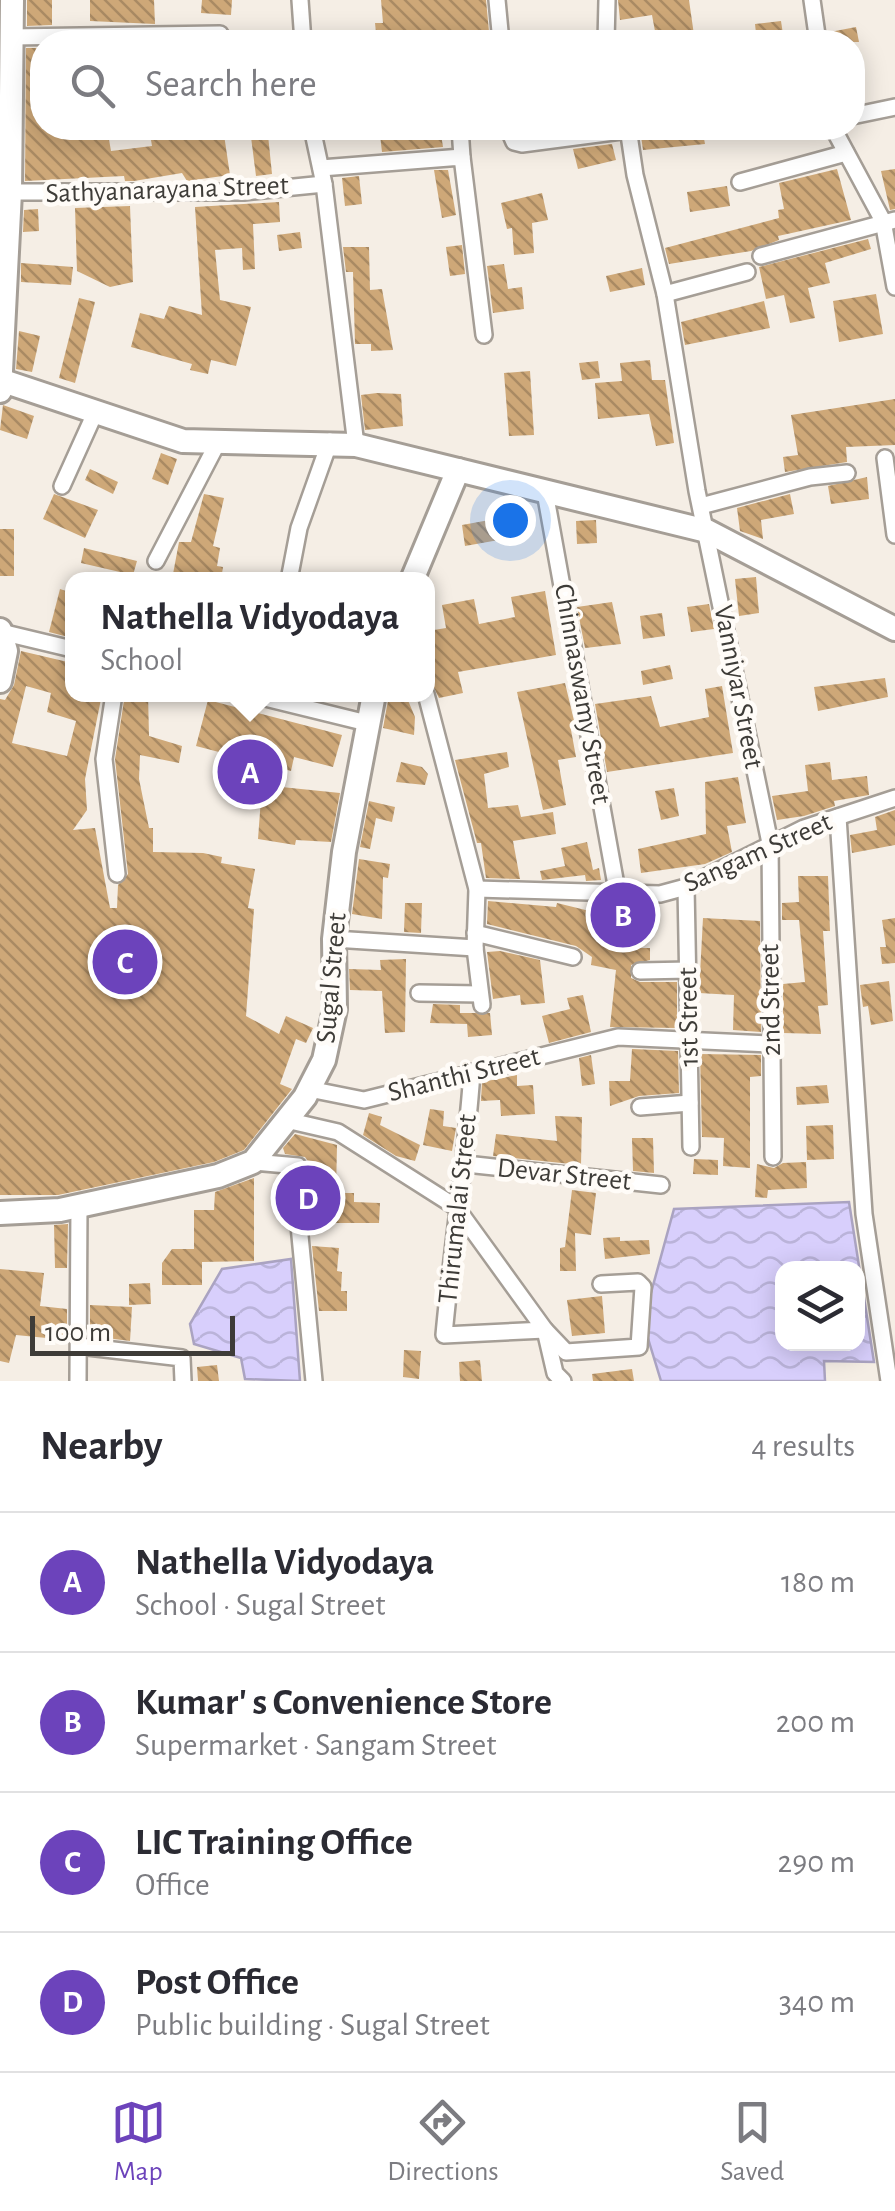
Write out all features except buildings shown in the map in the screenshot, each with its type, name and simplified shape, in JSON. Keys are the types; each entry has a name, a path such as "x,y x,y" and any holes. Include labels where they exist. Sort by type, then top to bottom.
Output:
{"main road":[{"path":"12,0 10,192 1,385 162,436 217,444 356,445 708,531 895,630"},
{"path":"415,572 458,470"},
{"path":"0,681 1,638"},
{"name":"Sugal Street","path":"253,1162 309,1089 324,1060 335,1009 334,939 344,852 372,702"},
{"path":"0,1213 80,1205 218,1176 253,1162"}],"street":[{"path":"300,0 301,30"},
{"path":"497,0 499,30"},
{"path":"606,0 606,30"},
{"path":"812,0 816,30"},
{"path":"12,37 30,37"},
{"path":"865,113 895,107"},
{"path":"314,140 356,445"},
{"path":"461,140 484,335"},
{"path":"513,140 522,144 551,140"},
{"name":"Vanniyar Street","path":"630,140 635,175 665,294 701,506 770,843"},
{"path":"839,140 889,221 895,287"},
{"path":"740,182 846,153"},
{"name":"Sathyanarayana Street","path":"10,192 244,192 322,176 462,157"},
{"path":"761,256 889,221"},
{"path":"665,294 747,272"},
{"path":"62,486 94,413"},
{"path":"291,572 299,528 330,442"},
{"path":"156,561 217,444"},
{"path":"885,458 895,536"},
{"path":"701,506 810,477 847,474"},
{"name":"Chinnaswamy Street","path":"545,492 618,896"},
{"path":"1,638 65,648"},
{"path":"113,702 104,759 118,874"},
{"path":"284,702 367,722"},
{"path":"420,993 481,1000 475,941 477,888 428,702"},
{"name":"Sangam Street","path":"477,888 618,896 660,894 686,887 770,843 895,798"},
{"path":"838,817 864,1214 888,1381"},
{"name":"2nd Street","path":"770,843 773,1157"},
{"name":"1st Street","path":"686,887 690,1147"},
{"path":"334,939 475,941 573,957"},
{"path":"640,970 689,970"},
{"name":"Shanthi Street","path":"309,1089 364,1100 618,1036 772,1044"},
{"name":"Thirumalai Street","path":"472,1072 466,1164 456,1207 444,1335 545,1330 566,1352 642,1345 643,1286 638,1282 601,1284"},
{"path":"640,1107 690,1103"},
{"path":"286,1120 338,1132 456,1207 545,1330 555,1373 563,1381"},
{"path":"253,1162 298,1166 302,1172 298,1215 314,1381"},
{"name":"Devar Street","path":"466,1164 661,1185"},
{"path":"78,1381 80,1205"},
{"path":"79,1346 182,1358 183,1381"}],"water":[{"path":"849,1202 858,1261 775,1261 775,1351 865,1351 865,1304 874,1362 824,1361 825,1381 661,1381 643,1322 674,1209"},
{"path":"291,1259 300,1381 245,1379 241,1358 194,1344 190,1324 222,1269"}],"place":[{"name":"Nathella Vidyodaya","path":"250,772"},
{"name":"Kumar' s Convenience Store","path":"623,915"},
{"name":"LIC Training Office","path":"125,962"},
{"name":"Post Office","path":"308,1198"}]}
